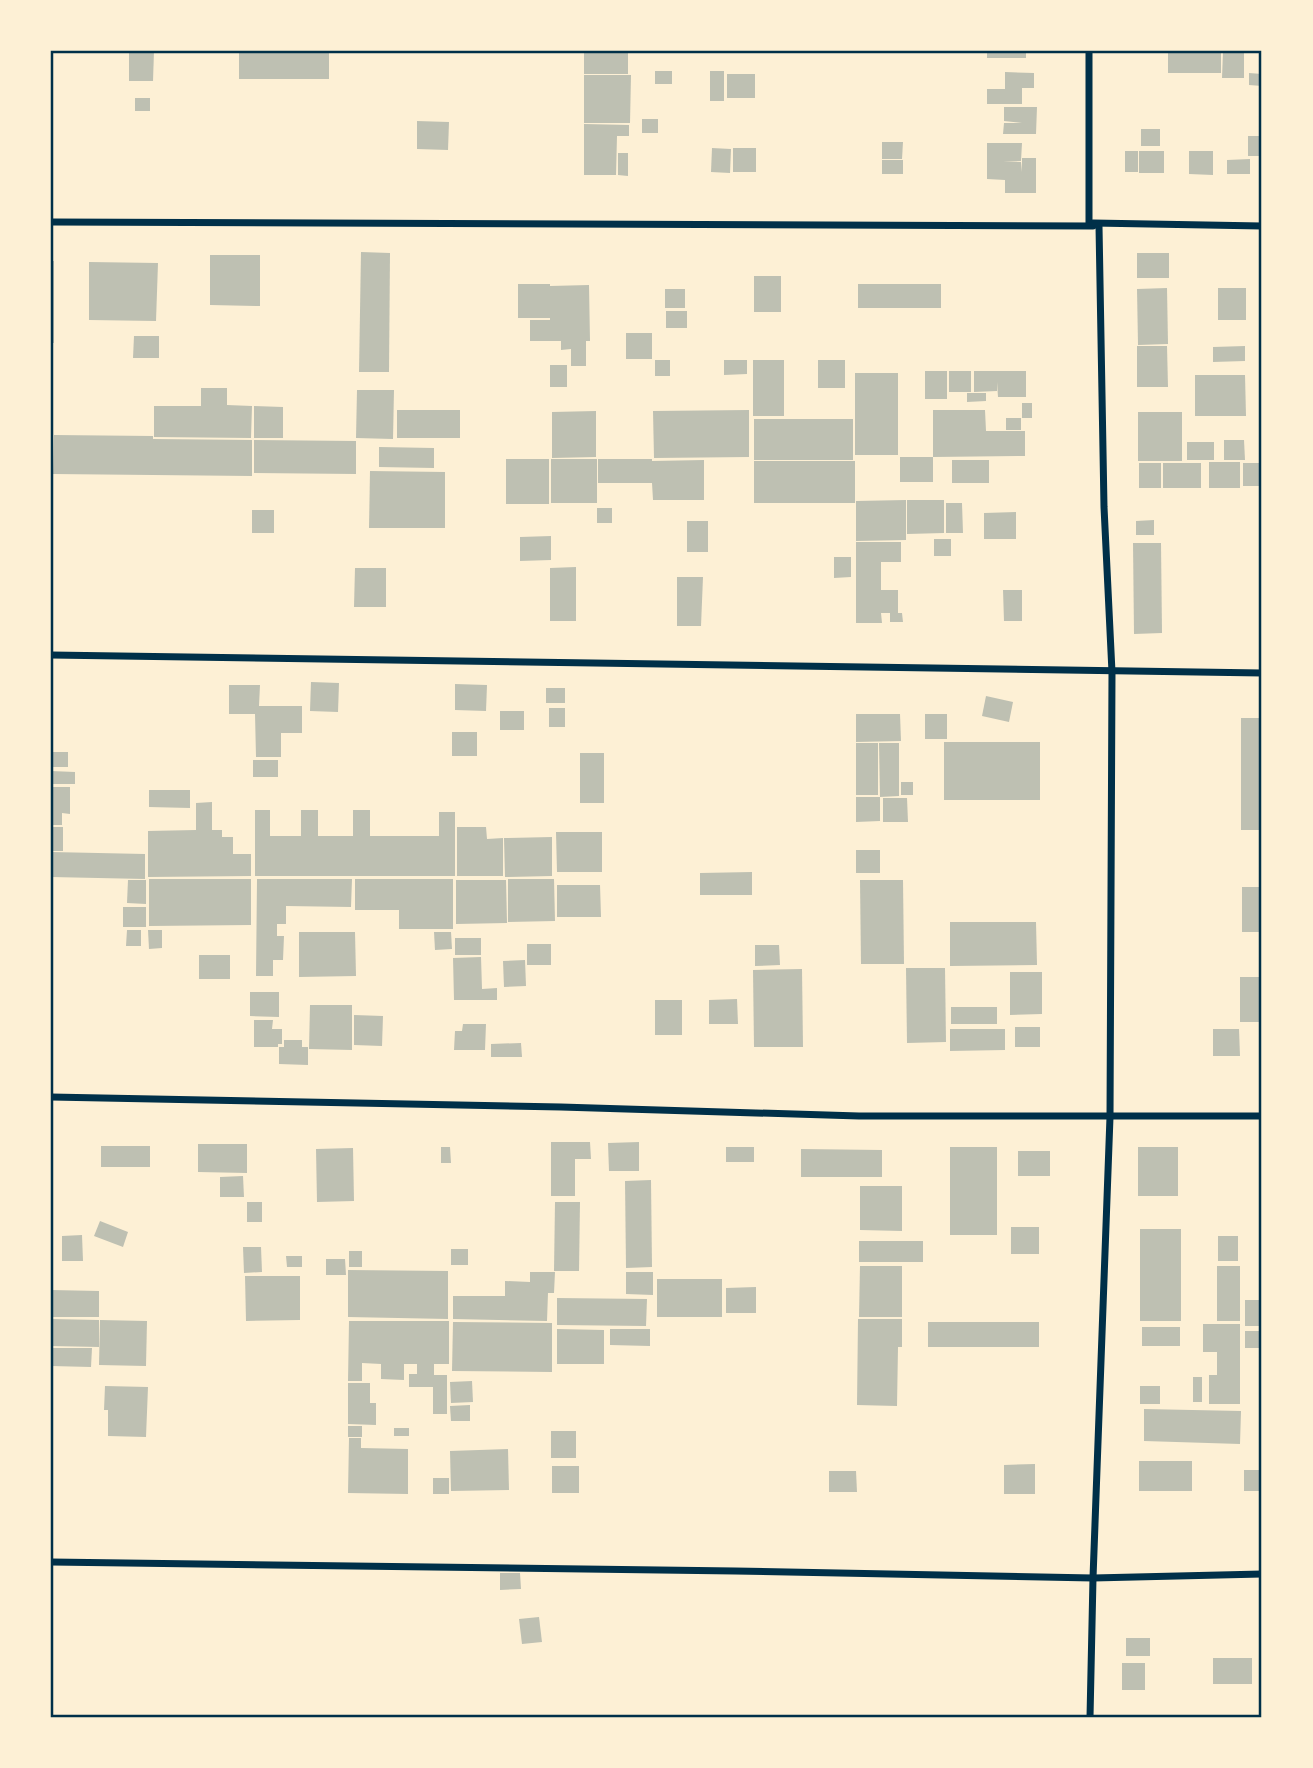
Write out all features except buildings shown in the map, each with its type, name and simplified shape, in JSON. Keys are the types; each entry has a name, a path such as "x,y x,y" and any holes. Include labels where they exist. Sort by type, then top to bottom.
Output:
{"street":[{"path":"1089,51 1089,223"},
{"path":"51,222 1099,226"},
{"path":"1089,223 1262,226"},
{"path":"1089,223 1099,226"},
{"path":"1090,1717 1110,1117 1112,672 1104,507 1099,226"},
{"path":"51,655 1262,673"},
{"path":"51,1097 859,1115 1262,1116"},
{"path":"51,1562 1093,1578 1262,1574"}]}
